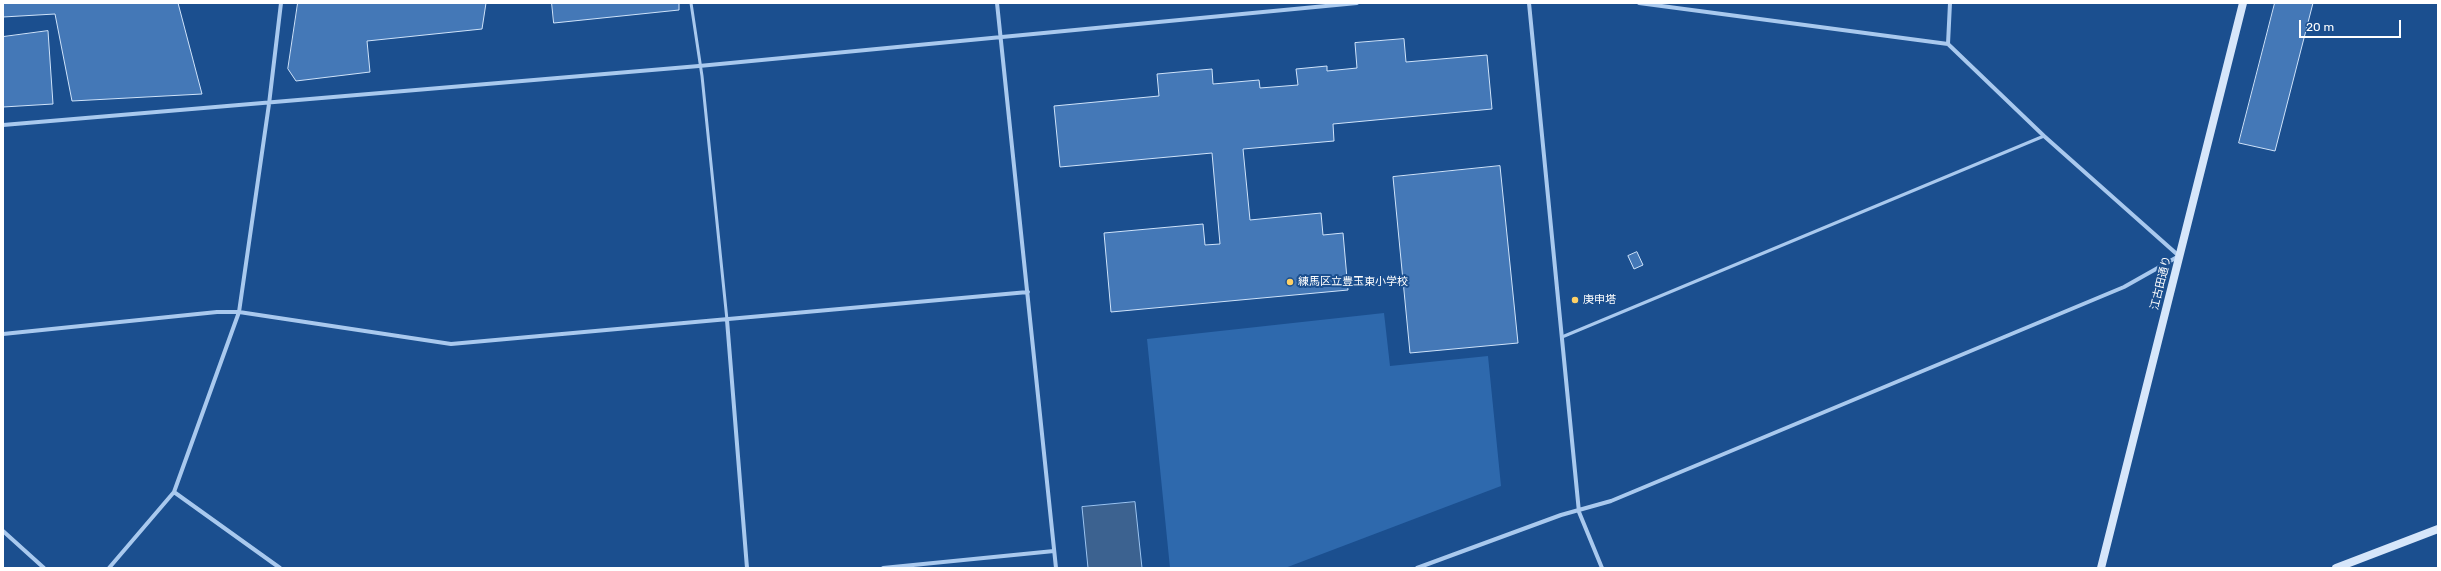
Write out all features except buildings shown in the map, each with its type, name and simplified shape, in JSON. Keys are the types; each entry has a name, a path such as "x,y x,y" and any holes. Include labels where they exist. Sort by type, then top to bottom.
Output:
{"street":[{"path":"110,568 174,492 238,312 269,104 281,3"},
{"path":"997,3 1056,568"},
{"path":"3,125 269,104 699,66 1357,3"},
{"path":"1529,3 1579,512 1602,568"},
{"path":"1417,568 1561,515 1579,512 1610,501 2124,287 2179,256 2044,136 1948,44 1638,3"},
{"path":"1948,44 1950,3"},
{"name":"江古田通り","path":"2101,568 2243,3"},
{"path":"3,334 217,312 238,312 451,344 1028,292"},
{"path":"727,320 747,568"},
{"path":"174,492 280,568"},
{"path":"2336,568 2438,529"},
{"path":"3,531 44,568"},
{"path":"883,568 1054,551"}],"lane":[{"path":"691,3 699,66 702,76 727,320"},
{"path":"1562,337 2044,136"}],"shaded area":[{"path":"1384,313 1390,366 1488,356 1501,486 1285,568 1170,568 1147,339"},
{"path":"1135,502 1142,568 1088,568 1082,507"}],"place":[{"name":"練馬区立豊玉東小学校","path":"1290,282"},
{"name":"庚申塔","path":"1575,300"}]}
